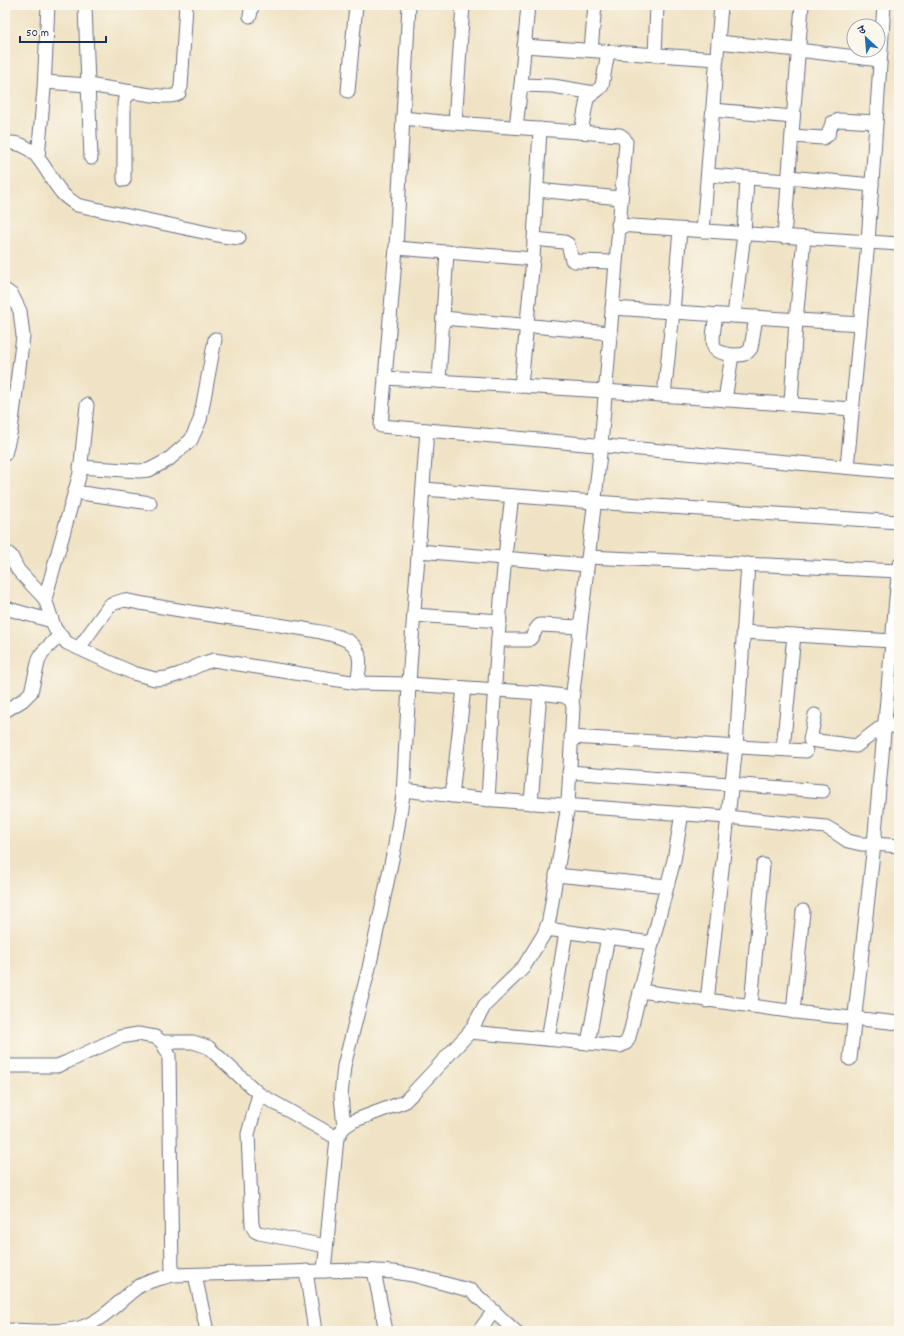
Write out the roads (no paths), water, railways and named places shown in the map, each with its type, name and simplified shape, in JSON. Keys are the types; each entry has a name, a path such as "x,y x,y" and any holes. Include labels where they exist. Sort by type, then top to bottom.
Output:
{"street":[{"path":"38,157 45,82 48,5"},
{"path":"84,5 91,158"},
{"path":"45,82 88,85 165,96 179,93 181,87 186,5"},
{"path":"348,91 356,5"},
{"path":"409,5 396,248 381,426 899,472"},
{"path":"455,123 463,5"},
{"path":"516,127 528,5"},
{"path":"591,50 595,5"},
{"path":"655,55 657,5"},
{"path":"703,232 721,5"},
{"path":"784,237 802,5"},
{"path":"847,467 868,242 884,5"},
{"path":"718,42 880,60"},
{"path":"524,46 717,59"},
{"path":"581,132 587,99 602,86 608,52"},
{"path":"521,85 553,86 594,93"},
{"path":"124,180 124,104 128,94 132,92"},
{"path":"713,110 793,117"},
{"path":"341,1132 353,1121 404,1102 420,1086 470,1032 484,1005 522,968 544,934 549,920 568,805 573,708 572,701 601,445 620,198 626,142 624,138 620,136 403,118"},
{"path":"792,136 823,138 828,135 832,123 839,120 876,122"},
{"path":"522,386 533,259 540,129"},
{"path":"5,143 12,143 24,147 38,157 62,194 77,205 222,236 238,238"},
{"path":"708,175 872,184"},
{"path":"734,316 744,234 747,178"},
{"path":"537,190 620,198"},
{"path":"618,225 703,232 899,244"},
{"path":"664,395 680,230"},
{"path":"791,404 796,320 804,238"},
{"path":"534,239 564,242 568,244 572,260 575,261 615,262"},
{"path":"396,248 533,259"},
{"path":"439,381 447,252"},
{"path":"5,290 12,295 20,311 23,336 11,430 5,454"},
{"path":"612,308 860,324"},
{"path":"716,315 713,343 714,348 717,351 732,355 743,355 751,348 756,317"},
{"path":"443,318 610,333"},
{"path":"80,467 139,471 149,470 168,460 191,440 200,420 215,339"},
{"path":"725,400 732,355"},
{"path":"385,378 605,391 852,409"},
{"path":"45,599 75,492 80,467 87,405"},
{"path":"324,1271 341,1132 341,1096 344,1066 369,968 396,845 403,790 427,430"},
{"path":"422,489 899,522"},
{"path":"75,492 150,503"},
{"path":"488,800 494,690 504,558 512,496"},
{"path":"5,551 11,556 18,570 45,599 55,629 59,636 67,643 132,673 155,679 167,678 180,674 204,662 214,660 357,684 409,684 494,690 564,696 572,701"},
{"path":"418,551 504,558 748,564 898,571"},
{"path":"707,1001 736,746 748,564"},
{"path":"850,1059 874,844 885,726 895,658 892,641 899,565"},
{"path":"79,648 109,606 124,600 300,629 342,638 353,644 359,655 360,663 357,684"},
{"path":"5,608 52,621"},
{"path":"414,615 500,621"},
{"path":"498,640 531,639 536,628 540,626 580,627"},
{"path":"743,632 892,641"},
{"path":"783,750 794,635"},
{"path":"5,711 23,700 31,692 39,659 42,653 59,636"},
{"path":"452,796 464,688"},
{"path":"531,803 540,694"},
{"path":"815,715 810,740 856,746 884,726 899,727"},
{"path":"571,736 806,751"},
{"path":"570,772 823,791"},
{"path":"403,790 488,800 682,813 826,827 848,841 861,844 899,846"},
{"path":"470,1032 620,1046 626,1043 629,1037 674,860 682,813"},
{"path":"751,1006 763,865"},
{"path":"556,875 667,886"},
{"path":"793,1012 803,911"},
{"path":"546,929 652,943"},
{"path":"548,1040 566,932"},
{"path":"588,1043 608,937"},
{"path":"640,992 793,1012 899,1023"},
{"path":"5,1066 57,1066 120,1037 138,1034 155,1037 162,1042 169,1055 172,1275"},
{"path":"162,1042 193,1042 208,1046 259,1094 341,1132"},
{"path":"259,1094 248,1134 252,1225 255,1231 259,1233 326,1246"},
{"path":"5,1330 70,1330 85,1326 106,1314 135,1288 151,1281 172,1275 374,1271 413,1275 472,1291 514,1331"},
{"path":"374,1271 386,1331"},
{"path":"306,1272 316,1331"},
{"path":"194,1275 207,1331"},
{"path":"479,1331 494,1311"}]}
